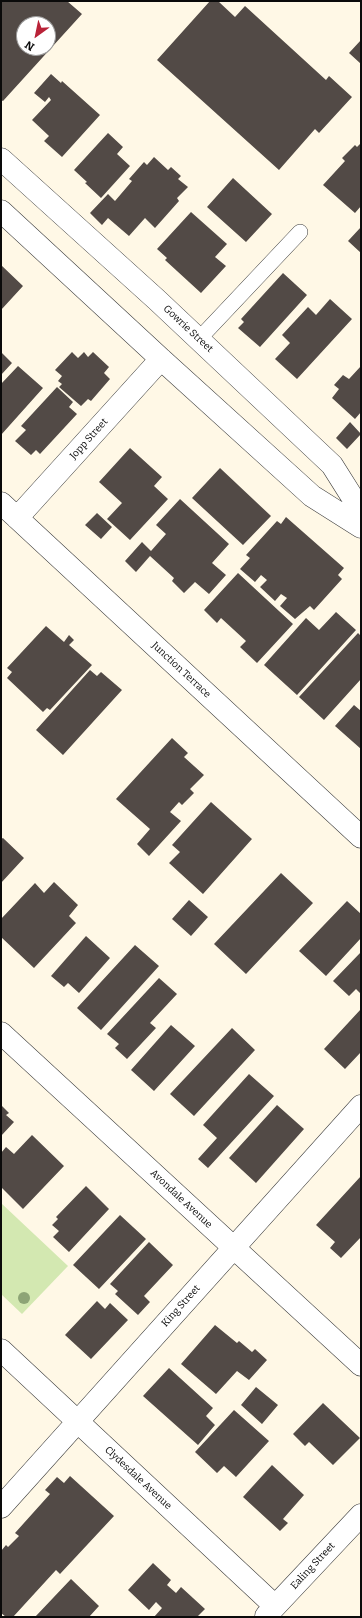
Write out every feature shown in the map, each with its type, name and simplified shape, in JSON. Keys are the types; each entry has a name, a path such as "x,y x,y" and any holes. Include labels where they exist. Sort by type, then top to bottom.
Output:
{"street":[{"name":"Gowrie Street","path":"1,159 199,339 332,465 361,511"},
{"path":"1,211 312,496 361,527"},
{"name":"Jopp Street","path":"17,518 161,359"},
{"name":"Junction Terrace","path":"1,503 361,837"},
{"name":"Avondale Avenue","path":"1,1033 361,1365"},
{"name":"King Street","path":"1,1507 361,1106"},
{"name":"Clydesdale Avenue","path":"1,1350 78,1422 270,1612"},
{"name":"Ealing Street","path":"270,1612 361,1515"}],"lane":[{"path":"199,339 300,232"}],"green space":[{"path":"1,1203 68,1266 22,1314 1,1294"}],"building":[{"path":"1,1 67,1 82,14 56,43 56,16 16,16 16,56 44,56 3,101 1,100"},
{"path":"210,1 218,1 235,17 245,6 326,80 329,76 352,97 319,133 315,129 279,170 157,60"},
{"path":"361,40 361,64 349,53"},
{"path":"51,74 61,83 62,81 100,115 62,157 44,141 49,136 32,120 51,100 49,97 45,102 34,93"},
{"path":"108,133 123,147 117,154 130,166 101,198 74,170"},
{"path":"361,143 361,206 355,213 323,185 345,161 342,158 355,145 357,147"},
{"path":"154,157 168,170 171,167 181,176 178,179 188,187 177,198 179,201 155,228 145,218 129,236 108,218 102,225 90,213 108,194 115,201 132,181 129,179 144,162 147,165"},
{"path":"233,178 272,214 246,242 207,207"},
{"path":"191,212 227,244 215,257 226,266 201,293 165,260 167,258 157,249"},
{"path":"361,227 361,253 348,241"},
{"path":"1,265 23,286 1,310"},
{"path":"283,273 307,295 260,347 238,328 244,322 241,319"},
{"path":"330,299 352,319 297,379 275,359 290,343 282,335 308,307 316,315"},
{"path":"1,352 12,363 1,375"},
{"path":"72,352 78,358 84,352 88,357 93,352 109,367 104,373 110,379 91,401 88,399 81,406 59,387 62,384 58,381 62,376 55,370"},
{"path":"18,366 43,388 1,435 1,384"},
{"path":"361,366 361,412 355,419 332,398 339,389 334,385 343,375 349,379"},
{"path":"57,387 73,402 69,407 77,414 40,454 36,450 31,455 15,441 26,430 21,426"},
{"path":"350,422 361,434 347,449 336,438"},
{"path":"130,448 162,477 154,486 168,499 130,540 107,519 122,503 99,482"},
{"path":"220,468 271,516 243,545 192,498"},
{"path":"180,499 229,544 212,563 226,575 209,594 195,582 184,593 172,581 174,578 150,556 136,572 125,561 142,542 151,551 166,534 156,525"},
{"path":"97,513 112,527 101,539 85,525"},
{"path":"286,517 344,568 338,575 342,579 314,610 310,606 295,619 280,606 287,598 281,594 275,601 260,587 267,580 261,575 255,582 240,569 250,558 246,555 277,521 281,524"},
{"path":"238,573 293,624 257,663 240,647 246,641 221,618 217,623 204,610"},
{"path":"336,612 356,630 297,695 264,665 306,618 319,630"},
{"path":"46,626 64,642 69,635 74,640 69,645 92,665 50,710 47,708 43,712 7,678 12,672 7,668"},
{"path":"358,633 361,636 361,679 324,720 299,697"},
{"path":"90,670 97,676 101,672 122,690 63,755 36,730"},
{"path":"354,705 361,711 361,749 335,726"},
{"path":"172,738 188,753 184,757 204,775 190,789 194,793 182,805 179,802 170,812 181,821 149,856 137,844 150,829 116,799"},
{"path":"211,802 252,839 203,894 169,863 180,852 172,845"},
{"path":"3,838 24,858 1,883 1,839"},
{"path":"281,873 313,903 246,974 214,944"},
{"path":"54,882 78,905 69,916 76,923 34,968 1,937 1,919 35,883 44,893"},
{"path":"189,900 208,917 191,936 172,919"},
{"path":"347,901 361,914 361,938 326,976 299,951"},
{"path":"86,936 110,958 79,993 68,983 64,987 51,976"},
{"path":"135,945 159,966 101,1030 77,1008"},
{"path":"361,952 361,994 356,989 349,996 333,981"},
{"path":"159,978 177,994 150,1023 156,1028 127,1059 115,1048 119,1044 107,1034"},
{"path":"361,1009 361,1052 345,1069 324,1049"},
{"path":"171,1025 195,1046 154,1091 131,1070"},
{"path":"232,1028 255,1050 194,1116 170,1094"},
{"path":"249,1074 274,1096 208,1168 198,1159 217,1138 203,1125"},
{"path":"1,1105 9,1113 6,1115 14,1122 1,1136"},
{"path":"277,1105 304,1129 256,1183 229,1158"},
{"path":"32,1135 64,1166 23,1209 1,1187 1,1153 6,1147 14,1154"},
{"path":"361,1176 361,1237 341,1258 330,1248 335,1242 316,1225"},
{"path":"86,1186 109,1209 69,1252 53,1237 59,1231 52,1225 58,1219 56,1217"},
{"path":"120,1215 146,1239 99,1289 73,1265"},
{"path":"149,1242 173,1265 144,1296 150,1302 138,1315 115,1294 118,1291 110,1284"},
{"path":"97,1301 105,1309 110,1303 128,1320 91,1359 65,1335"},
{"path":"215,1325 237,1343 239,1341 252,1352 255,1349 267,1360 249,1380 237,1371 216,1394 181,1364"},
{"path":"169,1368 213,1408 206,1416 215,1425 198,1445 143,1396"},
{"path":"256,1387 278,1405 262,1424 241,1405"},
{"path":"323,1403 360,1438 333,1465 309,1442 305,1446 293,1434"},
{"path":"234,1410 269,1441 236,1477 224,1466 217,1473 195,1452"},
{"path":"272,1465 304,1495 283,1519 288,1523 280,1531 243,1497"},
{"path":"70,1476 114,1516 60,1574 56,1570 13,1617 6,1617 1,1613 1,1551 6,1545 8,1547 19,1536 15,1533 50,1494 45,1490 57,1477 64,1483"},
{"path":"153,1563 171,1580 167,1585 176,1593 181,1587 205,1609 197,1617 154,1617 162,1608 156,1602 149,1610 128,1590"},
{"path":"71,1579 99,1606 89,1617 35,1617"}]}
